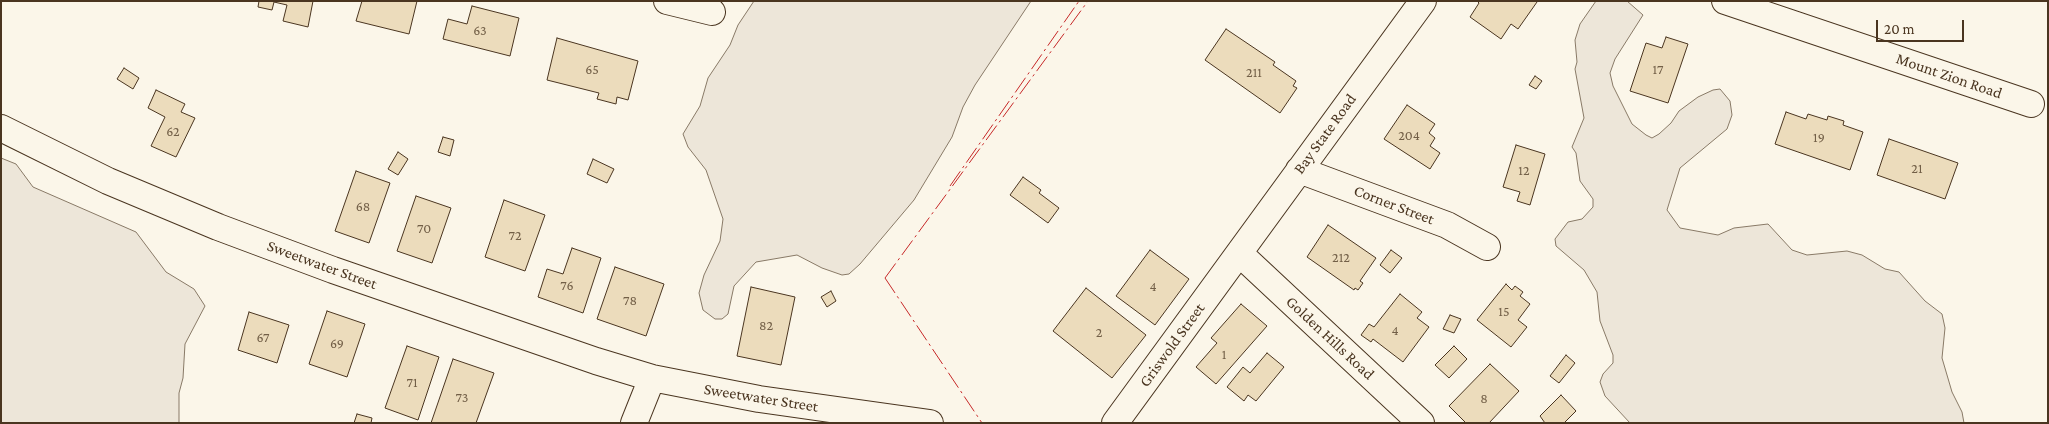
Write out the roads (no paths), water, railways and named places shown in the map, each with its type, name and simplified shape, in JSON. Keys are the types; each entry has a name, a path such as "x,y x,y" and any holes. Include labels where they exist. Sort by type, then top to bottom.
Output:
{"street":[{"path":"667,1 712,12"},
{"name":"Bay State Road","path":"1234,260 1423,1"},
{"name":"Mount Zion Road","path":"1725,1 2031,104"},
{"name":"Sweetwater Street","path":"1,128 108,181 218,227 333,270 533,340 652,378 759,399 930,423"},
{"name":"Corner Street","path":"1299,170 1447,225 1487,247"},
{"name":"Griswold Street","path":"1115,423 1234,260"},
{"name":"Golden Hills Road","path":"1234,260 1421,423"},
{"path":"634,423 652,378"}]}
